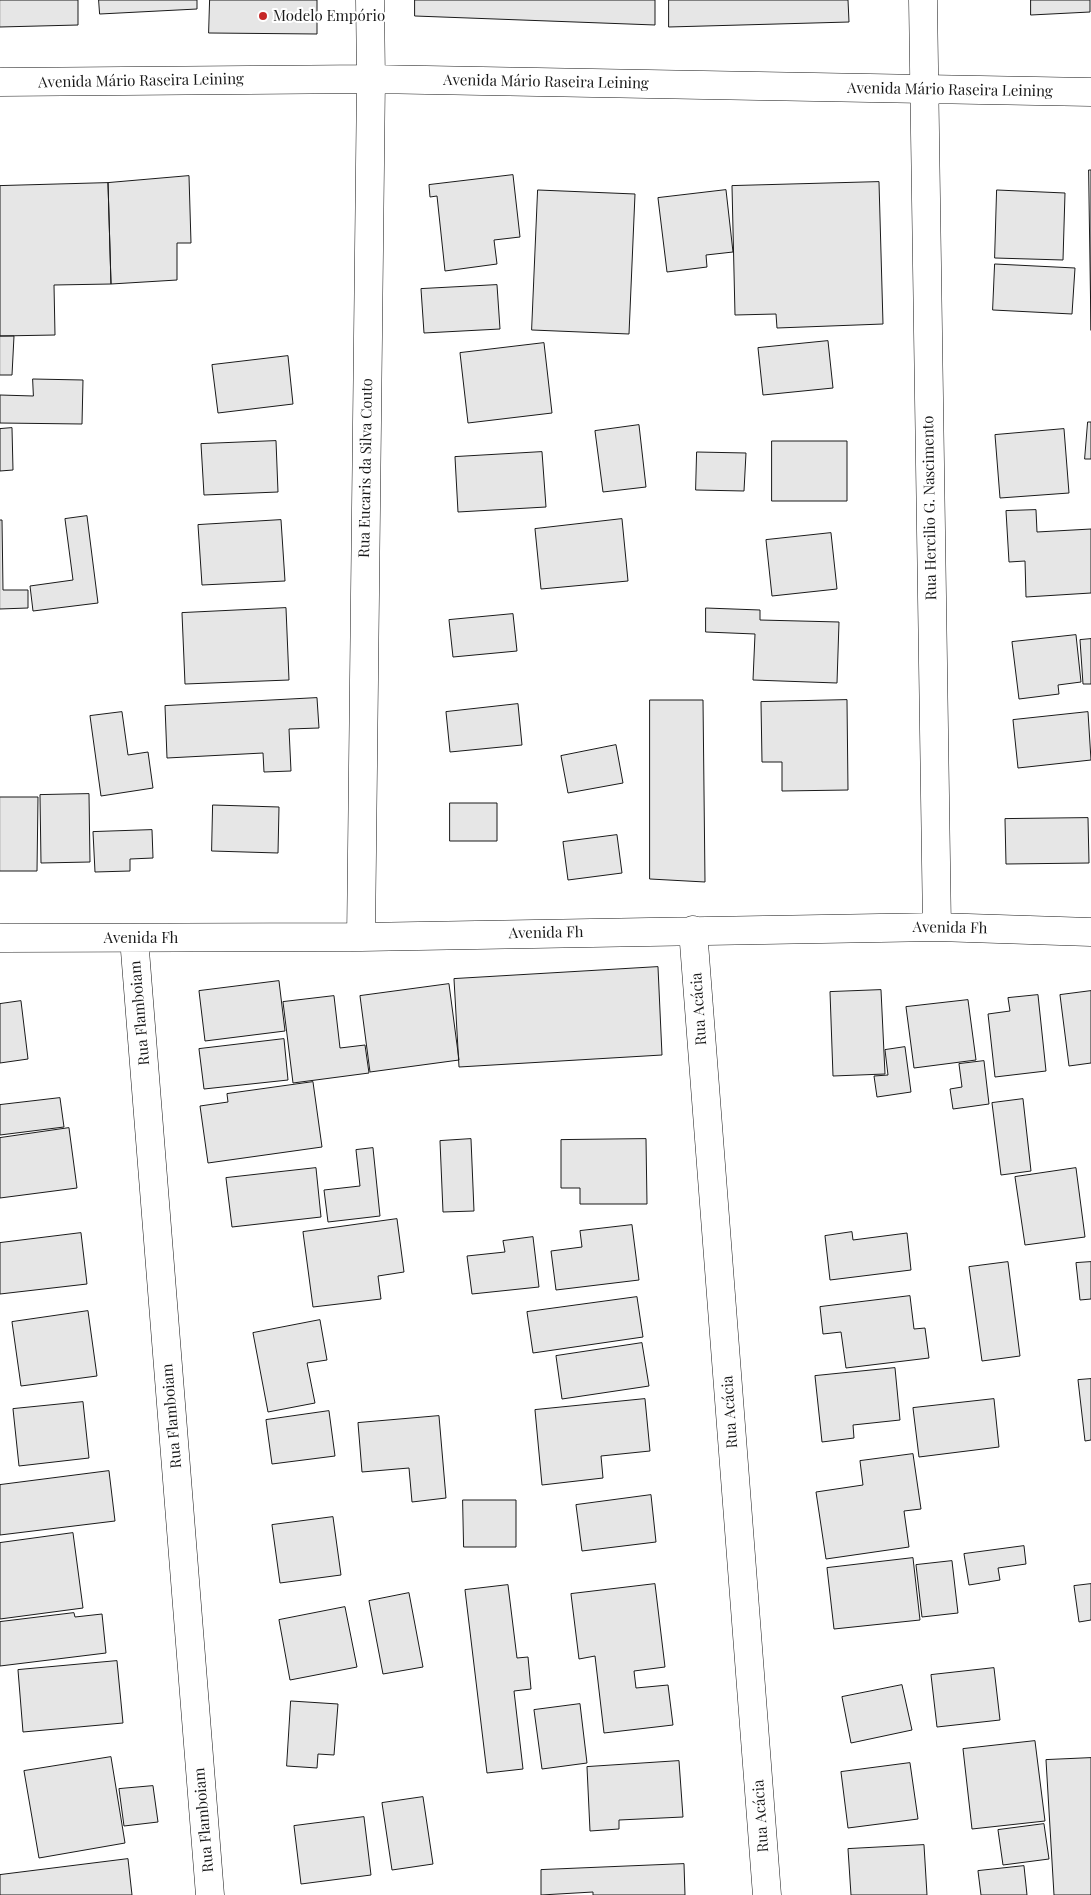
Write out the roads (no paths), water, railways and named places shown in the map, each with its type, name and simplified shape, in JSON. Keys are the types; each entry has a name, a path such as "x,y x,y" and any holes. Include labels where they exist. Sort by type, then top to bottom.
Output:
{"street":[{"name":"Rua Eucaris da Silva Couto","path":"361,937 371,79 370,0"},
{"name":"Rua Hercilio G. Nascimento","path":"923,0 936,927"},
{"name":"Avenida Mário Raseira Leining","path":"0,82 371,79 1091,92"},
{"name":"Avenida Fh","path":"0,938 361,937 936,927 1091,932"},
{"name":"Rua Acácia","path":"694,930 767,1895"},
{"name":"Rua Flamboiam","path":"134,938 210,1895"}],"place":[{"name":"Modelo Empório","path":"263,16"}]}
